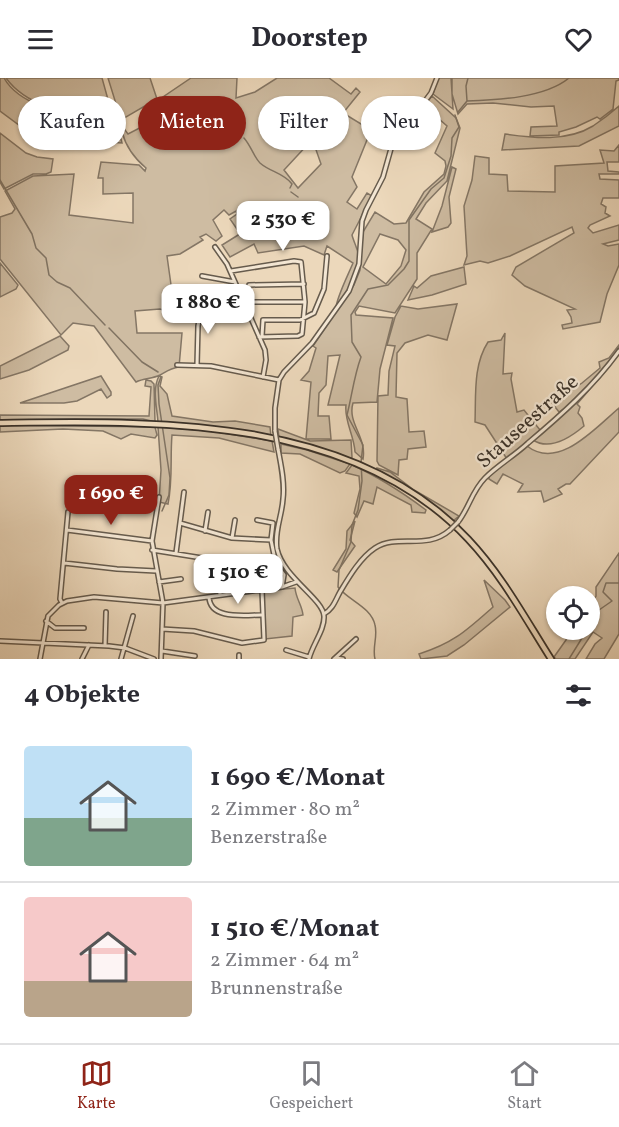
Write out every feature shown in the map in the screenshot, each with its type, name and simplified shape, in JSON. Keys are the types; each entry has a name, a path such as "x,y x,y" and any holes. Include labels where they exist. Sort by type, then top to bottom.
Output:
{"main road":[{"path":"0,423 174,426 260,436 309,447 343,458 387,478 425,501 468,538 497,573 551,659"}],"street":[{"path":"324,614 320,606 296,582 280,560 276,543 284,499 275,431 279,380 312,343 349,291 359,264 362,221 383,177 392,145 431,93 437,78"},
{"path":"215,247 231,271 245,306 261,336 266,355 262,377"},
{"path":"261,336 263,320 304,319 315,311 322,295 327,256"},
{"path":"231,271 297,260 302,264 305,302 301,336 261,336"},
{"path":"202,276 235,282"},
{"path":"245,306 249,302 249,285 304,284"},
{"path":"249,302 305,302"},
{"path":"197,365 197,331 202,303"},
{"name":"Stauseestraße","path":"309,658 321,630 324,614 332,608 340,591 363,559 378,546 390,543 428,542 441,537 450,530 458,522 486,477 527,444 559,414 608,367 619,351"},
{"path":"177,365 217,367 279,380"},
{"path":"176,553 184,492"},
{"path":"159,497 152,550 163,603 161,659"},
{"path":"62,603 60,599 69,512"},
{"path":"205,531 208,512"},
{"path":"232,538 235,520"},
{"path":"257,520 273,523 271,540 276,564 284,575 282,587"},
{"path":"180,522 232,538 252,541 271,540"},
{"path":"67,530 152,542"},
{"path":"152,550 252,566 276,564"},
{"path":"64,563 156,571"},
{"path":"159,582 181,579"},
{"path":"40,659 46,621 50,613 62,603 94,597 163,603 282,587 296,582"},
{"path":"219,584 220,595"},
{"path":"162,629 194,632 242,643 264,640 261,615 262,589"},
{"path":"208,597 212,610 236,615 261,615"},
{"path":"105,646 106,612"},
{"path":"120,659 133,616"},
{"path":"46,621 55,628 84,628"},
{"path":"335,658 356,639"},
{"path":"0,640 125,648 154,659"},
{"path":"82,659 89,645"},
{"path":"286,650 309,658"},
{"path":"162,651 195,656"},
{"path":"335,658 343,659"}],"shaded area":[{"path":"0,78 4,78 22,96 18,96 18,124 0,111"},
{"path":"6,78 102,78 107,96 25,96"},
{"path":"108,78 150,78 156,96 138,96 138,110 126,117 126,96 114,96"},
{"path":"191,78 237,78 236,96 164,96"},
{"path":"277,78 329,78 351,94 356,88 360,92 349,106 349,96 258,96 258,150 303,150 284,170 298,188 321,164 316,150 349,150 349,117 361,124 361,150 363,150 352,177 357,187 347,202 357,209 367,193 372,196 352,235 359,256 356,272 336,308 353,263 327,246 324,255 304,246 258,253 254,244 230,257 222,245 243,232 246,234 249,227 239,232 230,219 237,214 236,211 229,215 224,210 213,220 222,236 216,241 206,234 200,237 203,240 180,254 167,256 172,292 172,313 160,309 135,311 137,333 182,333 179,367 136,382 94,326 73,323 61,335 0,259 0,217 12,213 15,209 5,191 33,176 74,174 69,215 133,223 133,193 103,194 103,178 98,178 101,162 139,165 145,171 146,168 128,147 126,131 128,134 138,129 138,150 246,150 246,96 242,96 255,92"},
{"path":"438,78 451,78 453,109 441,100 441,96 433,94"},
{"path":"452,78 619,78 619,80 616,81 613,109 600,119 597,117 559,132 559,135 530,136 531,127 557,126 554,106 467,104 458,114 452,94"},
{"path":"441,104 456,118 460,128 447,181 426,203 416,219 432,229 417,253 417,279 395,313 359,306 355,312 356,315 393,318 380,369 377,402 353,403 353,417 362,444 363,459 355,452 346,417 346,405 328,405 340,355 328,356 326,385 319,393 318,416 329,416 331,439 306,439 311,382 301,380 309,371 316,348 313,346 354,285 360,270 363,232 375,212 394,224 406,223 424,192 444,174 445,161 435,153 436,150 441,150 441,140 447,126 441,121","holes":["380,234 398,240 406,250 401,266 386,284 363,267"]},
{"path":"619,106 619,126 579,146 502,150 505,134 550,138 572,135 593,126"},
{"path":"0,133 18,147 18,150 37,157 53,159 51,172 33,174 4,189 0,182"},
{"path":"619,145 619,162 607,162 608,171 619,172 619,174 599,174 600,179 619,180 619,198 603,198 601,204 606,207 605,213 610,216 588,228 593,233 619,225 619,240 603,244 608,246 619,244 619,265 607,294 600,322 563,329 562,325 572,323 567,310 575,309 525,286 512,275 516,267 574,233 572,227 510,256 488,263 480,261 464,265 467,256 464,206 472,180 475,156 489,158 489,174 507,175 508,191 555,192 555,166 604,163 600,150 614,151"},
{"path":"452,167 456,169 449,197 451,223 448,227 432,232 442,206"},
{"path":"0,263 18,285 16,289 0,297"},
{"path":"464,267 466,284 408,300 414,286 417,288 431,276"},
{"path":"457,304 447,340 428,335 405,343 397,353 396,397 407,399 409,432 424,431 426,447 408,449 407,459 399,460 398,475 379,465 377,461 378,396 388,395 389,371 395,346 387,345 395,317 401,306 418,309"},
{"path":"505,333 503,374 512,373 517,412 524,410 540,430 507,459 485,425 475,422 476,380 483,351 488,342 501,340"},
{"path":"60,336 69,346 68,350 29,370 0,379 0,366"},
{"path":"619,345 611,361 593,382 559,412 552,403 600,368 599,362 609,358"},
{"path":"609,367 577,404 580,407 578,413 584,426 567,438 553,443 546,444 533,440 576,401"},
{"path":"101,376 111,392 107,398 101,389 77,401 20,403"},
{"path":"159,376 162,377 160,386 167,394 172,416 213,422 235,421 270,427 271,437 158,422 155,393"},
{"path":"146,380 154,384 155,422 143,419 0,420 0,415 149,416 151,387 145,386"},
{"path":"619,408 619,432 570,484 558,489 562,494 544,502 541,491 518,492 523,484 503,474 497,484 489,479 489,476 527,446 539,452 552,453 576,444"},
{"path":"0,426 155,427 157,435 155,438 131,434 121,439 103,431 63,429 0,432"},
{"path":"158,427 211,431 272,441 274,452 219,438 172,435 168,504 159,502 161,470"},
{"path":"278,429 310,441 351,440 352,457 351,459 279,438"},
{"path":"281,444 350,464 345,471 340,473 300,454 281,453"},
{"path":"352,465 399,491 426,510 425,513 412,512 411,505 377,487 373,504 364,501 357,517 354,513 360,489 359,476 346,473"},
{"path":"377,468 390,472 414,490 459,516 453,521 415,492"},
{"path":"355,521 350,540 355,546 337,572 333,570 346,549 347,531"},
{"path":"619,553 619,634 604,659 586,659 595,644 602,638 600,637 600,586 597,586"},
{"path":"484,580 510,607 447,656 421,659 419,654 451,640 493,607"},
{"path":"295,588 303,615 293,617 292,636 265,639 264,591"},
{"path":"566,640 588,640 575,659 556,659 554,657"}],"waterway":[{"path":"458,112 467,101 468,78"},
{"path":"467,101 506,99 534,94 559,85 569,78"},
{"path":"375,659 376,629 373,619 338,587 339,570 351,542 352,525 358,510 362,481 363,445 347,415 361,357 352,342 351,315 368,289 388,285 409,261 409,220 431,189 444,178 451,156 452,138 459,127 455,115"},
{"path":"246,140 260,163 289,180 292,184 290,188"},
{"path":"0,180 32,234 36,248 46,258 49,275 70,288 105,325"},
{"path":"291,192 298,197"},
{"path":"109,328 142,362 158,372"},
{"path":"161,377 158,385 159,404 170,478 169,495 162,511"},
{"path":"600,609 612,601 603,592 606,583 619,583"},
{"path":"569,659 581,640"}]}
